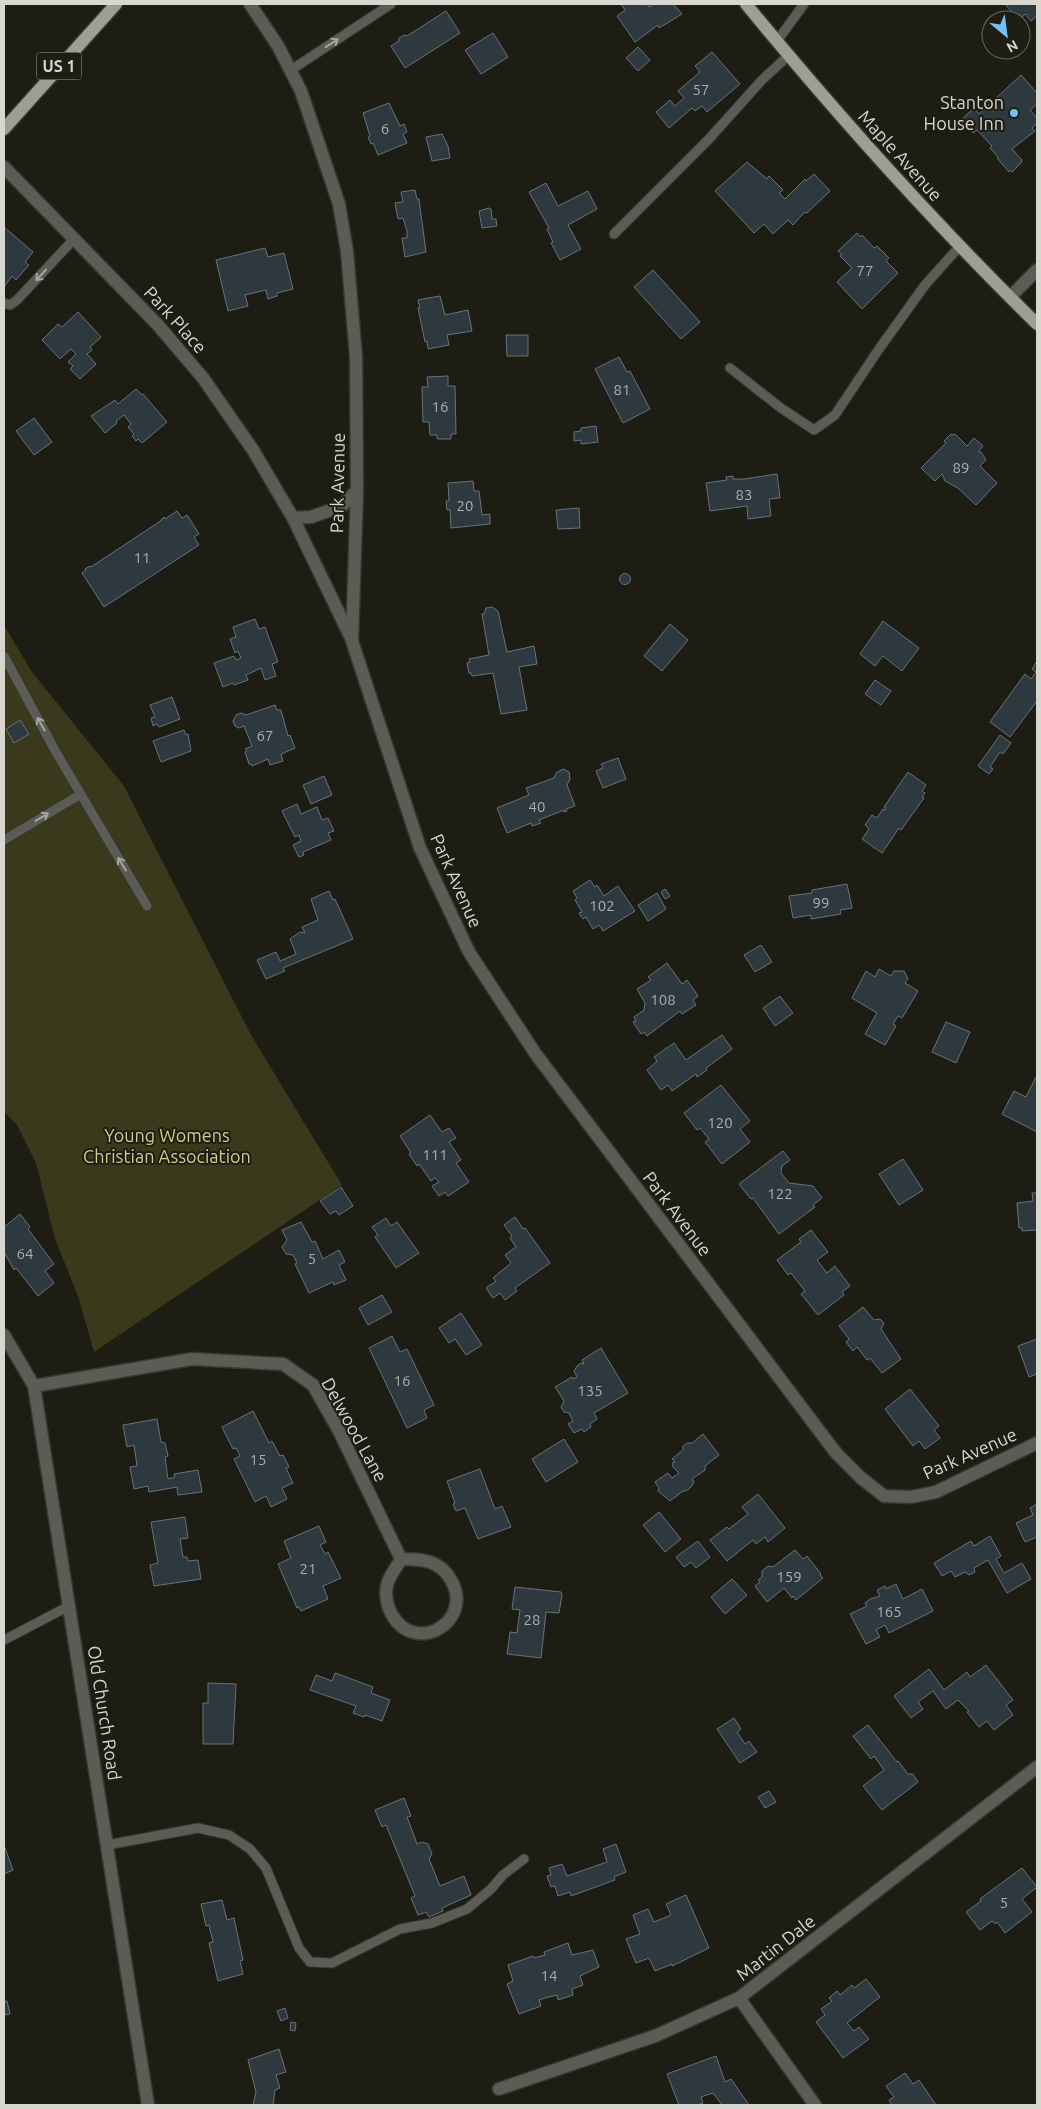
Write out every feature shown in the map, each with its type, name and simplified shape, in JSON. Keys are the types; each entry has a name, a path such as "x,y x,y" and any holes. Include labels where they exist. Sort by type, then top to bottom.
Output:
{"main road":[{"name":"US 1","path":"4,129 116,4"},
{"name":"Maple Avenue","path":"746,4 872,152 960,246 1037,324"}],"street":[{"name":"Park Avenue","path":"250,4 278,46 302,91 339,204 347,251 356,358 357,490 352,640 420,848 469,952 560,1089 836,1453 860,1477 884,1496 911,1497 936,1492 1037,1443"},
{"name":"Park Place","path":"4,167 157,324 202,378 253,450 293,518 352,640"},
{"path":"1010,297 1037,270"},
{"path":"293,518 311,517 342,506 357,490"},
{"name":"Old Church Road","path":"4,1335 34,1386 148,2105"},
{"name":"Delwood Lane","path":"34,1386 192,1359 282,1364 313,1385 339,1431 401,1559"},
{"path":"401,1559 421,1559 434,1563 447,1573 456,1588 457,1606 452,1618 435,1632 411,1633 395,1620 388,1606 387,1586 401,1559"},
{"name":"Martin Dale","path":"499,2090 655,2036 739,1998 1037,1767"},
{"path":"739,1998 815,2105"}],"lane":[{"path":"291,70 390,4"},
{"path":"777,41 804,4"},
{"path":"614,234 708,140 762,80 789,55"},
{"path":"4,303 10,305 18,300 74,239"},
{"path":"730,368 781,408 814,430 835,415 925,285 960,246"},
{"path":"4,656 81,794 147,906"},
{"path":"4,840 81,794"},
{"path":"4,1640 69,1606"},
{"path":"107,1845 198,1828 229,1835 250,1849 266,1868 299,1948 310,1962 332,1963 400,1929 432,1924 467,1909 491,1889 503,1875 524,1859"}],"green space":[{"name":"Young Womens Christian Association","path":"4,625 32,672 124,786 251,1035 342,1185 94,1352 78,1296 55,1239 36,1163 17,1125 4,1111"}],"building":[{"path":"621,4 647,4 649,7 653,4 673,4 682,14 659,28 658,25 635,42 617,16 625,10"},
{"path":"1005,4 1037,4 1037,16 1031,21 1031,10 1010,10"},
{"path":"446,11 460,33 405,68 391,46 399,41 399,38 404,35 407,36"},
{"path":"493,33 508,57 481,74 465,50"},
{"path":"638,47 650,60 638,71 626,58"},
{"path":"712,52 740,84 707,112 702,106 695,111 692,108 669,128 656,112 670,100 675,106 684,98 678,91 700,72 695,66"},
{"path":"1021,75 1037,93 1037,104 1030,110 1037,118 1037,123 1032,128 1035,131 1012,149 1022,160 1012,172 1010,170 1009,172 990,148 992,146 977,130 973,133 961,120 974,108 979,114"},
{"path":"389,103 400,126 404,124 407,132 403,134 407,143 378,155 368,137 370,136 363,113"},
{"path":"442,134 448,146 450,158 432,161 426,137"},
{"path":"747,162 767,179 769,176 783,190 779,193 785,199 805,179 806,181 814,174 830,191 793,225 788,220 773,234 764,224 754,233 715,191"},
{"path":"546,183 558,206 588,191 597,209 568,225 581,249 560,260 551,243 553,242 547,229 549,228 529,192"},
{"path":"415,190 417,199 419,199 426,252 405,257 402,238 407,238 407,231 403,218 398,219 395,203 403,202 401,192"},
{"path":"491,209 492,219 496,219 497,226 482,228 479,211"},
{"path":"5,228 33,252 25,262 29,265 16,280 12,276 4,287 4,230"},
{"path":"857,233 861,237 862,235 874,248 877,246 889,258 886,261 898,273 862,309 837,282 852,268 840,256 842,254 838,251"},
{"path":"265,248 268,257 284,253 293,289 277,293 277,296 268,299 266,290 245,295 248,306 228,311 216,260"},
{"path":"653,270 700,322 681,339 634,287"},
{"path":"440,296 445,315 468,310 472,331 447,335 449,345 428,349 418,308 420,308 418,300"},
{"path":"78,312 101,337 90,347 92,350 87,354 96,364 80,379 70,369 73,366 68,362 76,354 71,349 60,359 42,340 58,324 62,327"},
{"path":"506,335 528,335 528,356 507,356"},
{"path":"619,357 627,372 630,371 650,409 623,423 595,369"},
{"path":"448,376 448,386 455,386 456,434 451,434 451,439 437,439 437,435 430,435 429,422 423,422 422,387 428,387 427,377"},
{"path":"136,389 143,394 167,422 142,443 138,439 136,441 132,436 134,434 128,427 131,424 124,415 105,433 91,416 115,400 118,404"},
{"path":"34,418 52,442 34,455 16,431"},
{"path":"596,426 598,442 581,444 581,440 574,441 574,432 581,431 581,428"},
{"path":"951,434 955,434 967,446 974,438 983,446 978,452 981,452 986,460 980,466 997,483 976,505 958,488 945,481 942,474 935,481 921,468 946,443 944,441"},
{"path":"777,474 780,498 769,499 771,516 748,519 747,506 710,511 706,483 727,480 726,477 733,476 733,479 744,479"},
{"path":"473,481 474,491 479,491 482,515 490,514 490,524 451,528 450,510 447,510 446,501 449,501 448,483"},
{"path":"579,508 580,528 558,529 556,510"},
{"path":"177,511 182,518 187,515 199,534 194,537 199,545 104,607 82,573 85,569 91,567 164,517 165,519"},
{"path":"625,573 631,579 625,585 619,579"},
{"path":"492,607 498,611 507,652 534,646 537,664 519,667 527,710 501,714 493,673 472,676 469,673 467,663 470,662 469,659 489,655 482,614 484,614 486,608"},
{"path":"255,619 259,629 265,627 278,662 272,664 276,676 265,680 261,668 246,675 248,680 223,687 214,663 234,656 236,660 241,658 238,651 235,653 230,639 236,637 233,627"},
{"path":"883,621 919,648 902,671 883,656 875,666 860,654"},
{"path":"670,624 688,640 662,671 644,656"},
{"path":"1037,661 1037,701 1010,737 990,722 1025,674 1031,679 1036,672 1032,669"},
{"path":"875,680 891,691 881,705 865,694"},
{"path":"172,697 180,719 159,727 157,724 153,726 151,718 155,717 150,705"},
{"path":"275,705 277,710 281,710 288,736 290,735 295,748 281,754 283,761 270,765 268,759 252,766 249,764 245,752 247,751 245,749 252,746 244,726 239,728 235,726 233,721 236,715 241,713 246,715"},
{"path":"20,720 29,734 14,743 6,729"},
{"path":"184,730 186,735 188,734 191,751 161,762 153,741"},
{"path":"1000,735 1011,743 1003,754 1000,752 990,767 993,769 989,774 978,766"},
{"path":"618,758 626,779 603,788 596,771 603,768 601,764"},
{"path":"563,769 569,772 570,779 567,785 575,806 566,809 567,811 564,812 564,810 539,820 541,823 532,826 531,823 507,833 497,808 529,795 526,788 554,778 556,773"},
{"path":"908,772 926,785 922,791 925,793 922,797 924,798 901,830 899,828 882,853 862,839 869,829 865,825 872,815 877,818 883,809 885,810 886,808 884,807"},
{"path":"324,776 332,795 311,804 303,785"},
{"path":"297,804 301,814 317,807 322,820 328,818 334,831 328,833 331,840 303,852 304,855 299,857 293,845 301,841 299,835 295,837 282,811"},
{"path":"590,880 595,887 597,885 604,896 618,886 635,911 603,931 599,925 593,929 586,917 583,919 579,913 582,912 575,900 577,898 573,891"},
{"path":"847,884 852,908 840,910 841,914 811,919 811,915 793,918 789,896 812,893 812,890"},
{"path":"665,889 670,896 665,899 661,892"},
{"path":"329,891 333,900 335,899 353,939 283,968 285,971 266,979 257,960 276,952 280,961 296,954 290,939 300,932 305,933 302,927 318,920 311,899"},
{"path":"657,893 666,909 648,921 638,905"},
{"path":"761,945 772,962 755,972 744,955"},
{"path":"667,963 682,984 687,980 698,996 693,1000 696,1005 682,1014 680,1011 647,1036 644,1032 641,1034 633,1022 636,1021 634,1017 644,1010 645,1003 637,989 651,980 648,977"},
{"path":"879,969 891,976 894,971 904,971 908,979 905,983 918,991 902,1018 898,1016 893,1024 896,1026 885,1045 865,1034 877,1013 852,998 866,971 875,977"},
{"path":"780,996 793,1013 775,1026 763,1008"},
{"path":"946,1022 970,1032 956,1063 932,1052"},
{"path":"722,1035 732,1049 697,1077 696,1074 672,1091 668,1085 661,1090 647,1070 657,1061 654,1057 674,1043 686,1060"},
{"path":"1037,1075 1037,1132 1002,1114 1014,1091 1026,1097"},
{"path":"721,1085 750,1121 740,1129 750,1142 722,1164 705,1142 709,1139 700,1128 697,1130 684,1113"},
{"path":"430,1115 442,1132 449,1128 456,1138 449,1142 461,1160 456,1163 469,1182 448,1196 445,1192 439,1196 432,1186 439,1182 435,1178 431,1181 419,1164 417,1166 400,1136"},
{"path":"783,1151 790,1160 782,1166 781,1173 789,1183 813,1186 822,1198 813,1205 815,1207 779,1234 753,1198 751,1199 739,1184"},
{"path":"903,1159 923,1190 899,1205 879,1174"},
{"path":"341,1187 353,1206 339,1215 336,1211 330,1214 320,1201"},
{"path":"1032,1193 1037,1193 1037,1227 1036,1230 1022,1231 1022,1228 1019,1228 1017,1203 1033,1201"},
{"path":"20,1214 30,1227 28,1229 54,1264 45,1271 54,1283 38,1296 16,1268 14,1270 4,1252 4,1227"},
{"path":"515,1217 550,1263 515,1288 517,1291 505,1300 500,1293 493,1298 486,1288 496,1281 493,1278 511,1263 505,1255 516,1247 510,1238 512,1236 504,1225"},
{"path":"386,1218 391,1226 397,1222 419,1253 396,1268 375,1237 378,1235 372,1227"},
{"path":"301,1222 312,1242 315,1241 323,1259 339,1250 345,1262 339,1265 346,1280 334,1285 333,1282 309,1293 295,1264 297,1263 293,1255 286,1254 282,1247 287,1240 282,1230"},
{"path":"811,1230 828,1252 817,1260 827,1273 835,1266 850,1286 842,1292 844,1295 818,1315 801,1294 805,1291 791,1273 788,1275 777,1260 801,1242 799,1239"},
{"path":"382,1295 392,1312 368,1325 359,1308"},
{"path":"863,1307 874,1320 880,1319 884,1323 881,1329 901,1359 882,1373 870,1358 867,1360 857,1347 853,1351 846,1342 849,1339 839,1326"},
{"path":"461,1313 482,1345 466,1355 455,1339 449,1343 439,1328"},
{"path":"392,1336 400,1352 407,1349 434,1405 424,1410 427,1418 407,1428 369,1348"},
{"path":"1037,1339 1037,1374 1029,1377 1018,1346"},
{"path":"601,1348 628,1393 594,1413 597,1419 590,1424 591,1427 584,1432 582,1429 574,1433 568,1424 573,1421 569,1413 564,1412 561,1407 564,1401 555,1387 572,1377 573,1379 577,1377 574,1371 577,1366 581,1363 584,1364 582,1360"},
{"path":"910,1389 939,1426 934,1430 940,1438 925,1449 919,1441 913,1446 885,1409"},
{"path":"253,1411 269,1443 272,1441 280,1456 283,1455 289,1467 286,1468 293,1483 282,1488 287,1499 271,1507 266,1496 255,1502 234,1459 240,1456 236,1448 233,1449 222,1427"},
{"path":"157,1419 161,1442 165,1443 168,1456 165,1457 168,1479 175,1477 174,1474 198,1470 202,1492 178,1495 177,1487 149,1492 148,1486 134,1489 130,1467 137,1466 134,1445 127,1447 123,1425"},
{"path":"703,1434 719,1455 705,1466 705,1470 692,1479 694,1482 691,1487 670,1501 658,1491 659,1488 655,1482 668,1473 672,1478 679,1473 673,1467 672,1463 675,1462 672,1459 683,1450 683,1446 687,1443 692,1443"},
{"path":"564,1439 578,1462 546,1482 532,1459"},
{"path":"480,1469 495,1509 502,1506 511,1527 478,1539 465,1508 456,1511 447,1481"},
{"path":"758,1494 785,1528 768,1542 765,1537 756,1544 753,1540 727,1561 710,1540 727,1527 729,1529 748,1514 742,1507"},
{"path":"1037,1504 1037,1537 1025,1542 1016,1523 1033,1515 1030,1508"},
{"path":"659,1512 681,1539 665,1552 643,1525"},
{"path":"185,1517 188,1538 180,1539 183,1557 187,1557 188,1561 198,1560 201,1579 154,1586 150,1565 158,1563 151,1522"},
{"path":"319,1526 326,1542 320,1545 325,1554 328,1552 341,1578 323,1586 328,1599 301,1611 299,1607 297,1608 278,1564 291,1558 284,1541"},
{"path":"990,1536 1001,1556 996,1559 1004,1573 1022,1563 1031,1579 1007,1593 988,1560 974,1568 975,1572 969,1575 965,1572 955,1577 951,1571 942,1576 934,1563 971,1541 974,1546"},
{"path":"698,1541 710,1557 696,1568 691,1562 684,1567 676,1557"},
{"path":"795,1550 803,1559 807,1556 823,1578 796,1600 784,1588 767,1602 755,1586 760,1582 758,1580 762,1577 762,1571 768,1566 773,1567"},
{"path":"732,1579 747,1595 725,1614 711,1597"},
{"path":"896,1584 903,1599 922,1589 933,1611 889,1633 885,1625 876,1630 880,1637 866,1644 850,1614 867,1606 865,1603 870,1599 880,1596 877,1590 885,1586 886,1589"},
{"path":"515,1587 561,1592 559,1613 546,1612 541,1658 507,1654 510,1632 517,1633 520,1610 512,1609"},
{"path":"986,1665 1013,1700 1006,1705 1013,1715 994,1730 987,1721 979,1727 967,1712 969,1711 958,1700 946,1709 933,1691 918,1702 923,1709 911,1718 894,1696 929,1669 944,1690 967,1672 970,1677"},
{"path":"335,1673 373,1687 371,1693 390,1700 382,1721 353,1713 356,1706 310,1690 316,1675 332,1681"},
{"path":"208,1683 236,1684 233,1744 203,1744 203,1703 208,1703"},
{"path":"734,1718 741,1729 737,1732 745,1744 749,1741 757,1752 740,1763 717,1729"},
{"path":"868,1725 897,1762 908,1774 913,1774 918,1782 882,1810 863,1786 884,1770 874,1756 871,1759 853,1736"},
{"path":"769,1791 776,1802 765,1808 758,1797"},
{"path":"404,1798 411,1816 407,1817 417,1844 422,1842 428,1844 432,1854 429,1859 440,1886 464,1876 471,1895 442,1908 443,1911 429,1917 426,1912 418,1915 411,1898 415,1896 386,1825 382,1827 375,1810"},
{"path":"616,1844 626,1872 614,1877 615,1880 571,1896 570,1892 558,1896 555,1886 551,1887 547,1876 551,1875 549,1868 562,1864 567,1876 607,1862 603,1849"},
{"path":"4,1845 13,1870 4,1874"},
{"path":"1022,1868 1037,1887 1022,1899 1032,1912 1005,1933 997,1922 995,1924 992,1921 980,1930 966,1912 981,1901 980,1899"},
{"path":"686,1895 709,1948 672,1966 672,1964 655,1971 649,1958 636,1963 626,1939 640,1934 633,1915 648,1909 654,1922 671,1915 666,1904"},
{"path":"222,1900 227,1920 234,1918 243,1960 240,1961 243,1974 218,1981 209,1943 213,1942 209,1925 206,1926 201,1904"},
{"path":"568,1943 572,1955 593,1950 599,1967 580,1976 583,1985 572,1989 573,1995 558,2000 557,1995 539,2000 541,2006 519,2014 507,1984 513,1981 508,1965 533,1956 534,1958 545,1955 544,1952"},
{"path":"866,1979 880,1997 847,2023 854,2031 859,2027 869,2039 843,2058 816,2022 825,2015 821,2009 832,2001 829,1998 837,1991 840,1995 852,1985 854,1988"},
{"path":"4,2001 7,2001 10,2014 4,2015"},
{"path":"285,2008 288,2018 281,2021 277,2011"},
{"path":"291,2022 296,2023 295,2031 290,2030"},
{"path":"279,2049 286,2072 276,2075 280,2088 275,2090 273,2105 253,2105 256,2092 248,2060"},
{"path":"716,2056 725,2082 731,2079 749,2105 722,2105 713,2093 701,2097 703,2103 679,2105 667,2074"},
{"path":"905,2073 913,2084 919,2080 936,2105 892,2105 889,2100 894,2097 886,2086"}],"place":[{"name":"Stanton House Inn","path":"1014,113"}]}
